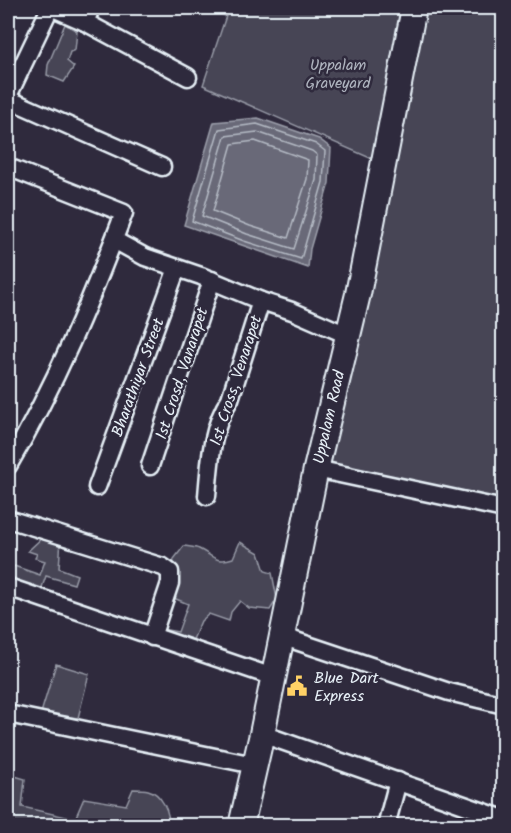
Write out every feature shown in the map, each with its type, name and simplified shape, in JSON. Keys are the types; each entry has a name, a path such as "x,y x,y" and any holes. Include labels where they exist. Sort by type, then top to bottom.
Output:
{"main road":[{"name":"Uppalam Road","path":"241,825 316,469 358,294 414,8"}],"street":[{"path":"162,167 8,98 51,8 88,15 188,77"},
{"path":"8,169 124,213 36,418 8,466"},
{"path":"114,240 145,257 212,280 347,335"},
{"name":"Bharathiyar Street","path":"97,487 177,268"},
{"name":"1st Crosd, Vanarapet","path":"150,466 212,280"},
{"name":"1st Cross, Venarapet","path":"207,496 211,454 222,411 230,399 261,301"},
{"path":"316,469 504,509"},
{"path":"8,519 163,567 170,572 170,583 152,637"},
{"path":"8,587 273,676"},
{"path":"281,636 449,692 504,705"},
{"path":"8,714 254,765"},
{"path":"262,734 504,819"},
{"path":"386,825 398,782"}],"green space":[{"name":"Uppalam Graveyard","path":"208,8 503,8 504,463 500,508 316,469 384,164 203,85 226,16"},
{"path":"65,24 77,31 75,50 70,52 67,61 74,67 64,82 47,75 48,65"},
{"path":"43,537 61,539 59,568 77,575 74,584 46,576 40,593 25,587 10,574 14,566 40,575 45,561 35,558 37,554 28,551"},
{"path":"240,542 259,553 265,571 272,573 277,599 270,610 249,608 240,601 231,612 229,621 209,614 201,621 192,642 161,634 161,629 178,632 188,604 169,596 174,559 184,546 197,548 215,558 227,560 233,558"},
{"path":"56,664 89,674 78,718 41,713"},
{"path":"8,774 25,779 22,807 75,819 84,798 126,805 133,789 148,790 157,795 164,804 168,815 168,826 8,825"}],"water":[{"path":"258,118 319,139 331,148 329,183 310,249 308,268 184,225 214,122"}],"place":[{"name":"Blue Dart Express","path":"297,686"}]}
